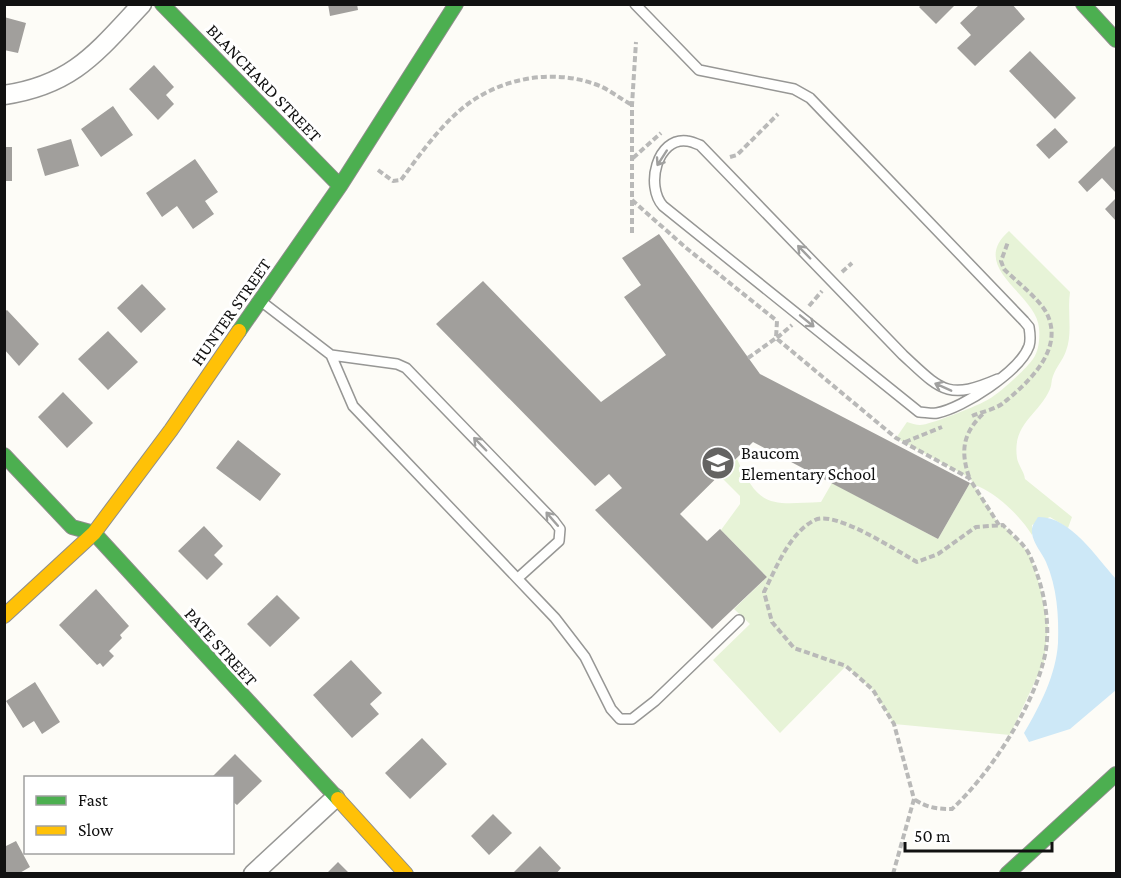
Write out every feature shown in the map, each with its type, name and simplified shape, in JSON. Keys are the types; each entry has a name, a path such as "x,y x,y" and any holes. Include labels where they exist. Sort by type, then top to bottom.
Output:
{"street":[{"path":"4,94 56,82 75,70 142,4"},
{"name":"BLANCHARD STREET","path":"162,4 340,186"},
{"name":"HUNTER STREET","path":"4,616 94,533 171,430 340,186 456,4"},
{"path":"1083,4 1116,40"},
{"name":"PATE STREET","path":"4,455 72,527 94,533 405,873"},
{"path":"1007,873 1116,774"},
{"path":"253,873 334,798"}],"lane":[{"path":"635,4 699,70 794,89 810,98 1029,327 1029,346 998,380 959,404 937,413 919,412 663,206 657,199 653,176 663,153 685,140 700,146 935,385 954,392 971,391 998,380"},
{"path":"260,301 281,314 331,355 353,406 555,618 585,657 611,709 620,719 632,719 655,701 739,620"},
{"path":"331,355 397,364 406,368 554,521 560,529 559,542 518,578"}],"path":[{"path":"633,233 632,105 636,42"},
{"path":"378,170 398,182 439,133 471,102 507,84 548,76 581,80 602,87 632,105"},
{"path":"632,200 777,321 776,338"},
{"path":"838,275 852,263"},
{"path":"806,310 823,291"},
{"path":"748,358 793,324"},
{"path":"776,338 896,438 970,478"},
{"path":"987,410 967,432 963,450 970,478 999,525"},
{"path":"893,873 914,799 894,724 873,690 846,666 794,648 772,622 764,592 800,532 816,519 836,519 916,562 938,554 976,527 1003,525 1029,553 1041,586 1048,627 1044,662 1010,735 966,796 952,809 937,809 923,805 914,799"}],"green space":[{"path":"1009,231 1070,292 1069,337 1066,351 1054,373 1045,398 1022,428 1017,446 1018,461 1025,479 1072,517 1068,528 1050,517 1032,525 1032,535 1006,505 974,485 999,525 1003,525 1029,553 1040,586 1048,627 1044,662 1010,735 894,724 873,690 846,666 780,733 713,660 750,624 734,609 767,577 721,530 740,504 740,496 720,476 737,459 745,475 760,495 768,500 790,503 821,502 832,483 938,539 970,483 973,483 970,478 896,438 907,422 925,424 989,399 1013,380 1035,356 1038,348 1039,328 1035,316 1000,269 996,257 998,244"}],"water":[{"path":"1038,517 1050,518 1071,530 1082,539 1116,579 1116,690 1070,729 1029,742 1024,733 1051,678 1058,643 1058,612 1053,581 1032,533"}],"building":[{"path":"328,4 357,4 358,10 330,16"},
{"path":"922,4 956,4 936,24 919,7"},
{"path":"980,4 1012,4 1025,19 975,66 957,48 971,35 960,23"},
{"path":"4,17 26,23 18,53 4,50"},
{"path":"1030,51 1076,98 1055,119 1009,71"},
{"path":"154,65 174,87 166,95 174,104 158,120 129,89"},
{"path":"113,106 133,135 101,157 81,129"},
{"path":"1055,128 1068,142 1049,159 1036,145"},
{"path":"71,139 79,166 45,176 37,149"},
{"path":"1116,145 1116,193 1102,178 1087,192 1078,182"},
{"path":"4,147 12,147 12,181 4,181"},
{"path":"195,159 218,192 205,201 214,214 193,229 177,206 162,217 146,193"},
{"path":"1116,198 1116,221 1105,209"},
{"name":"Baucom Elementary School","path":"659,234 760,374 970,483 938,539 753,442 680,514 707,541 720,529 767,577 712,629 595,510 622,488 609,474 595,486 436,324 483,281 601,402 666,355 624,297 641,285 622,258"},
{"path":"142,284 166,309 141,333 117,308"},
{"path":"7,310 39,344 19,366 4,349 4,312"},
{"path":"108,331 138,362 108,390 78,359"},
{"path":"63,392 93,423 67,448 38,417"},
{"path":"238,440 281,474 260,501 216,468"},
{"path":"204,526 223,546 214,555 223,564 207,580 178,551"},
{"path":"96,589 129,626 120,635 122,638 109,651 114,656 103,667 100,663 97,665 59,625"},
{"path":"277,595 300,618 270,647 247,624"},
{"path":"351,660 382,693 370,704 379,714 352,738 313,695"},
{"path":"35,682 60,722 42,734 34,721 23,728 6,701"},
{"path":"422,738 447,764 410,799 385,773"},
{"path":"235,754 262,781 237,805 234,803 234,776 213,776"},
{"path":"493,814 512,833 489,855 471,836"},
{"path":"16,841 30,867 18,874 4,874 4,847"},
{"path":"540,846 561,868 556,874 512,874"},
{"path":"338,862 350,874 326,874"}],"traffic: fast":[{"path":"162,4 340,186"},
{"path":"239,331 340,186 456,4"},
{"path":"1083,4 1116,40"},
{"path":"4,455 72,527 94,533 338,799"},
{"path":"1007,874 1116,774"}],"traffic: slow":[{"path":"4,616 94,533 171,430 239,331"},
{"path":"338,799 406,874"}],"place":[{"name":"Baucom Elementary School","path":"718,463"}]}
